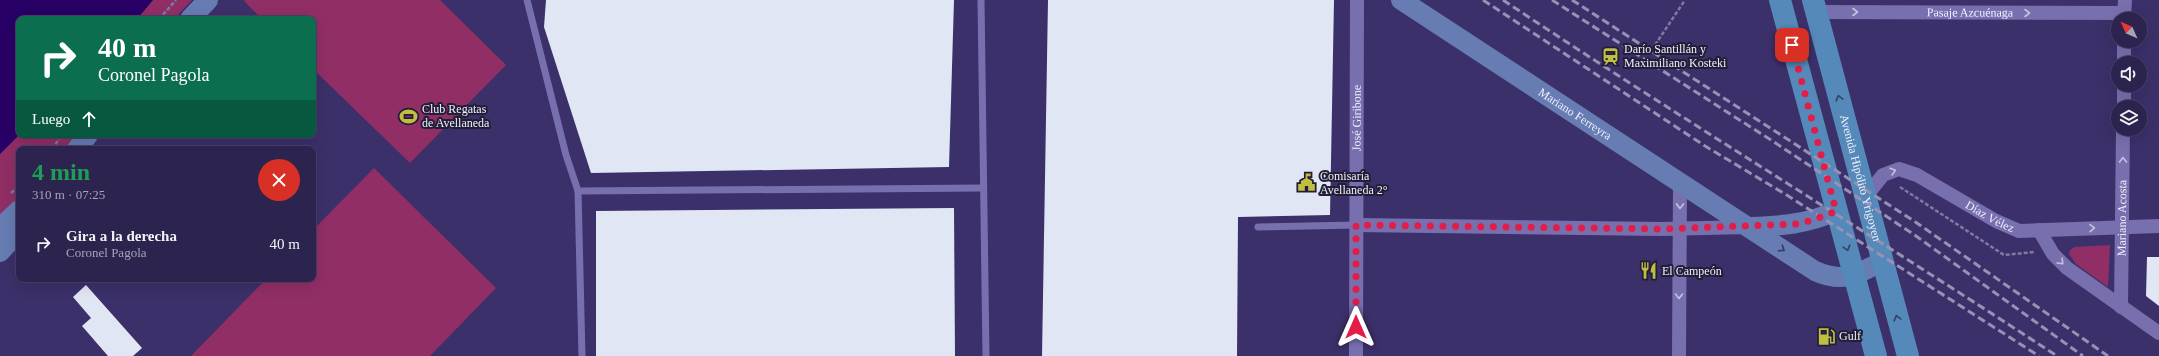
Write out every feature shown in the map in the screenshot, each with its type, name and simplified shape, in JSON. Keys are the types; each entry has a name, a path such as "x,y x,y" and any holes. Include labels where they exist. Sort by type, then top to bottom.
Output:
{"main road":[{"path":"1780,0 1876,356"},
{"name":"Avenida Hipólito Yrigoyen","path":"1814,6 1908,356"}],"street":[{"path":"193,16 208,0"},
{"name":"José Giribone","path":"1356,356 1357,0"},
{"name":"Mariano Ferreyra","path":"1401,0 1750,227 1815,271 1828,277 1844,278 1854,276 1883,261"},
{"name":"Pasaje Azcuénaga","path":"1814,6 2124,11"},
{"name":"Mariano Acosta","path":"2121,307 2124,136"},
{"path":"79,146 86,138"},
{"name":"Díaz Vélez","path":"1882,175 1891,171 1907,170 2019,231 2159,226"},
{"path":"1866,196 1882,175"},
{"path":"1679,356 1680,182"},
{"path":"1356,225 1679,229 1750,227 1796,224 1813,220 1836,211"},
{"path":"0,228 16,213"},
{"path":"2039,230 2051,250 2067,268 2159,333"},
{"path":"0,252 16,234"}],"lane":[{"path":"527,0 566,155 578,191 582,356"},
{"path":"981,0 986,356"},
{"path":"578,191 983,188"},
{"path":"1258,227 1356,225"}],"path":[{"path":"161,16 176,0"},
{"path":"1655,45 1684,0"},
{"path":"1882,175 2004,255 2051,250"}],"shaded area":[{"path":"0,0 153,0 140,16 16,16 16,138 0,154"},
{"path":"153,0 192,0 177,16 140,16"},
{"name":"Club Regatas de Avellaneda","path":"440,0 506,65 410,163 316,72 316,16 259,16 244,1"},
{"path":"16,138 75,138 68,146 16,146 16,206 0,221 0,154"},
{"path":"374,168 496,288 430,356 191,356 263,282 316,282 316,227"},
{"path":"2110,245 2108,287 2076,264 2069,254 2070,250 2075,247"}],"building":[{"path":"546,0 954,0 949,167 591,173 544,27"},
{"path":"1048,0 1334,0 1330,215 1238,217 1237,356 1042,356"},
{"path":"954,208 955,356 596,356 596,211"},
{"path":"2147,257 2159,257 2159,306 2146,296"},
{"path":"86,285 142,348 133,356 108,356 82,326 91,318 73,297"}],"railway":[{"path":"1483,0 1705,146 1785,194 2039,356"},
{"path":"1503,0 2057,356"},
{"path":"1552,0 1774,142 1916,236 2083,356"},
{"path":"1572,0 1914,221 2108,356"}],"place":[{"name":"Darío Santillán y Maximiliano Kosteki","path":"1611,56"},
{"name":"Club Regatas de Avellaneda","path":"409,116"},
{"name":"Comisaría Avellaneda 2°","path":"1307,183"},
{"name":"El Campeón","path":"1649,271"},
{"name":"Gulf","path":"1826,336"}],"route":[{"path":"1356,327 1356,225 1679,229 1778,226 1796,224 1813,220 1836,211 1792,45"}]}
